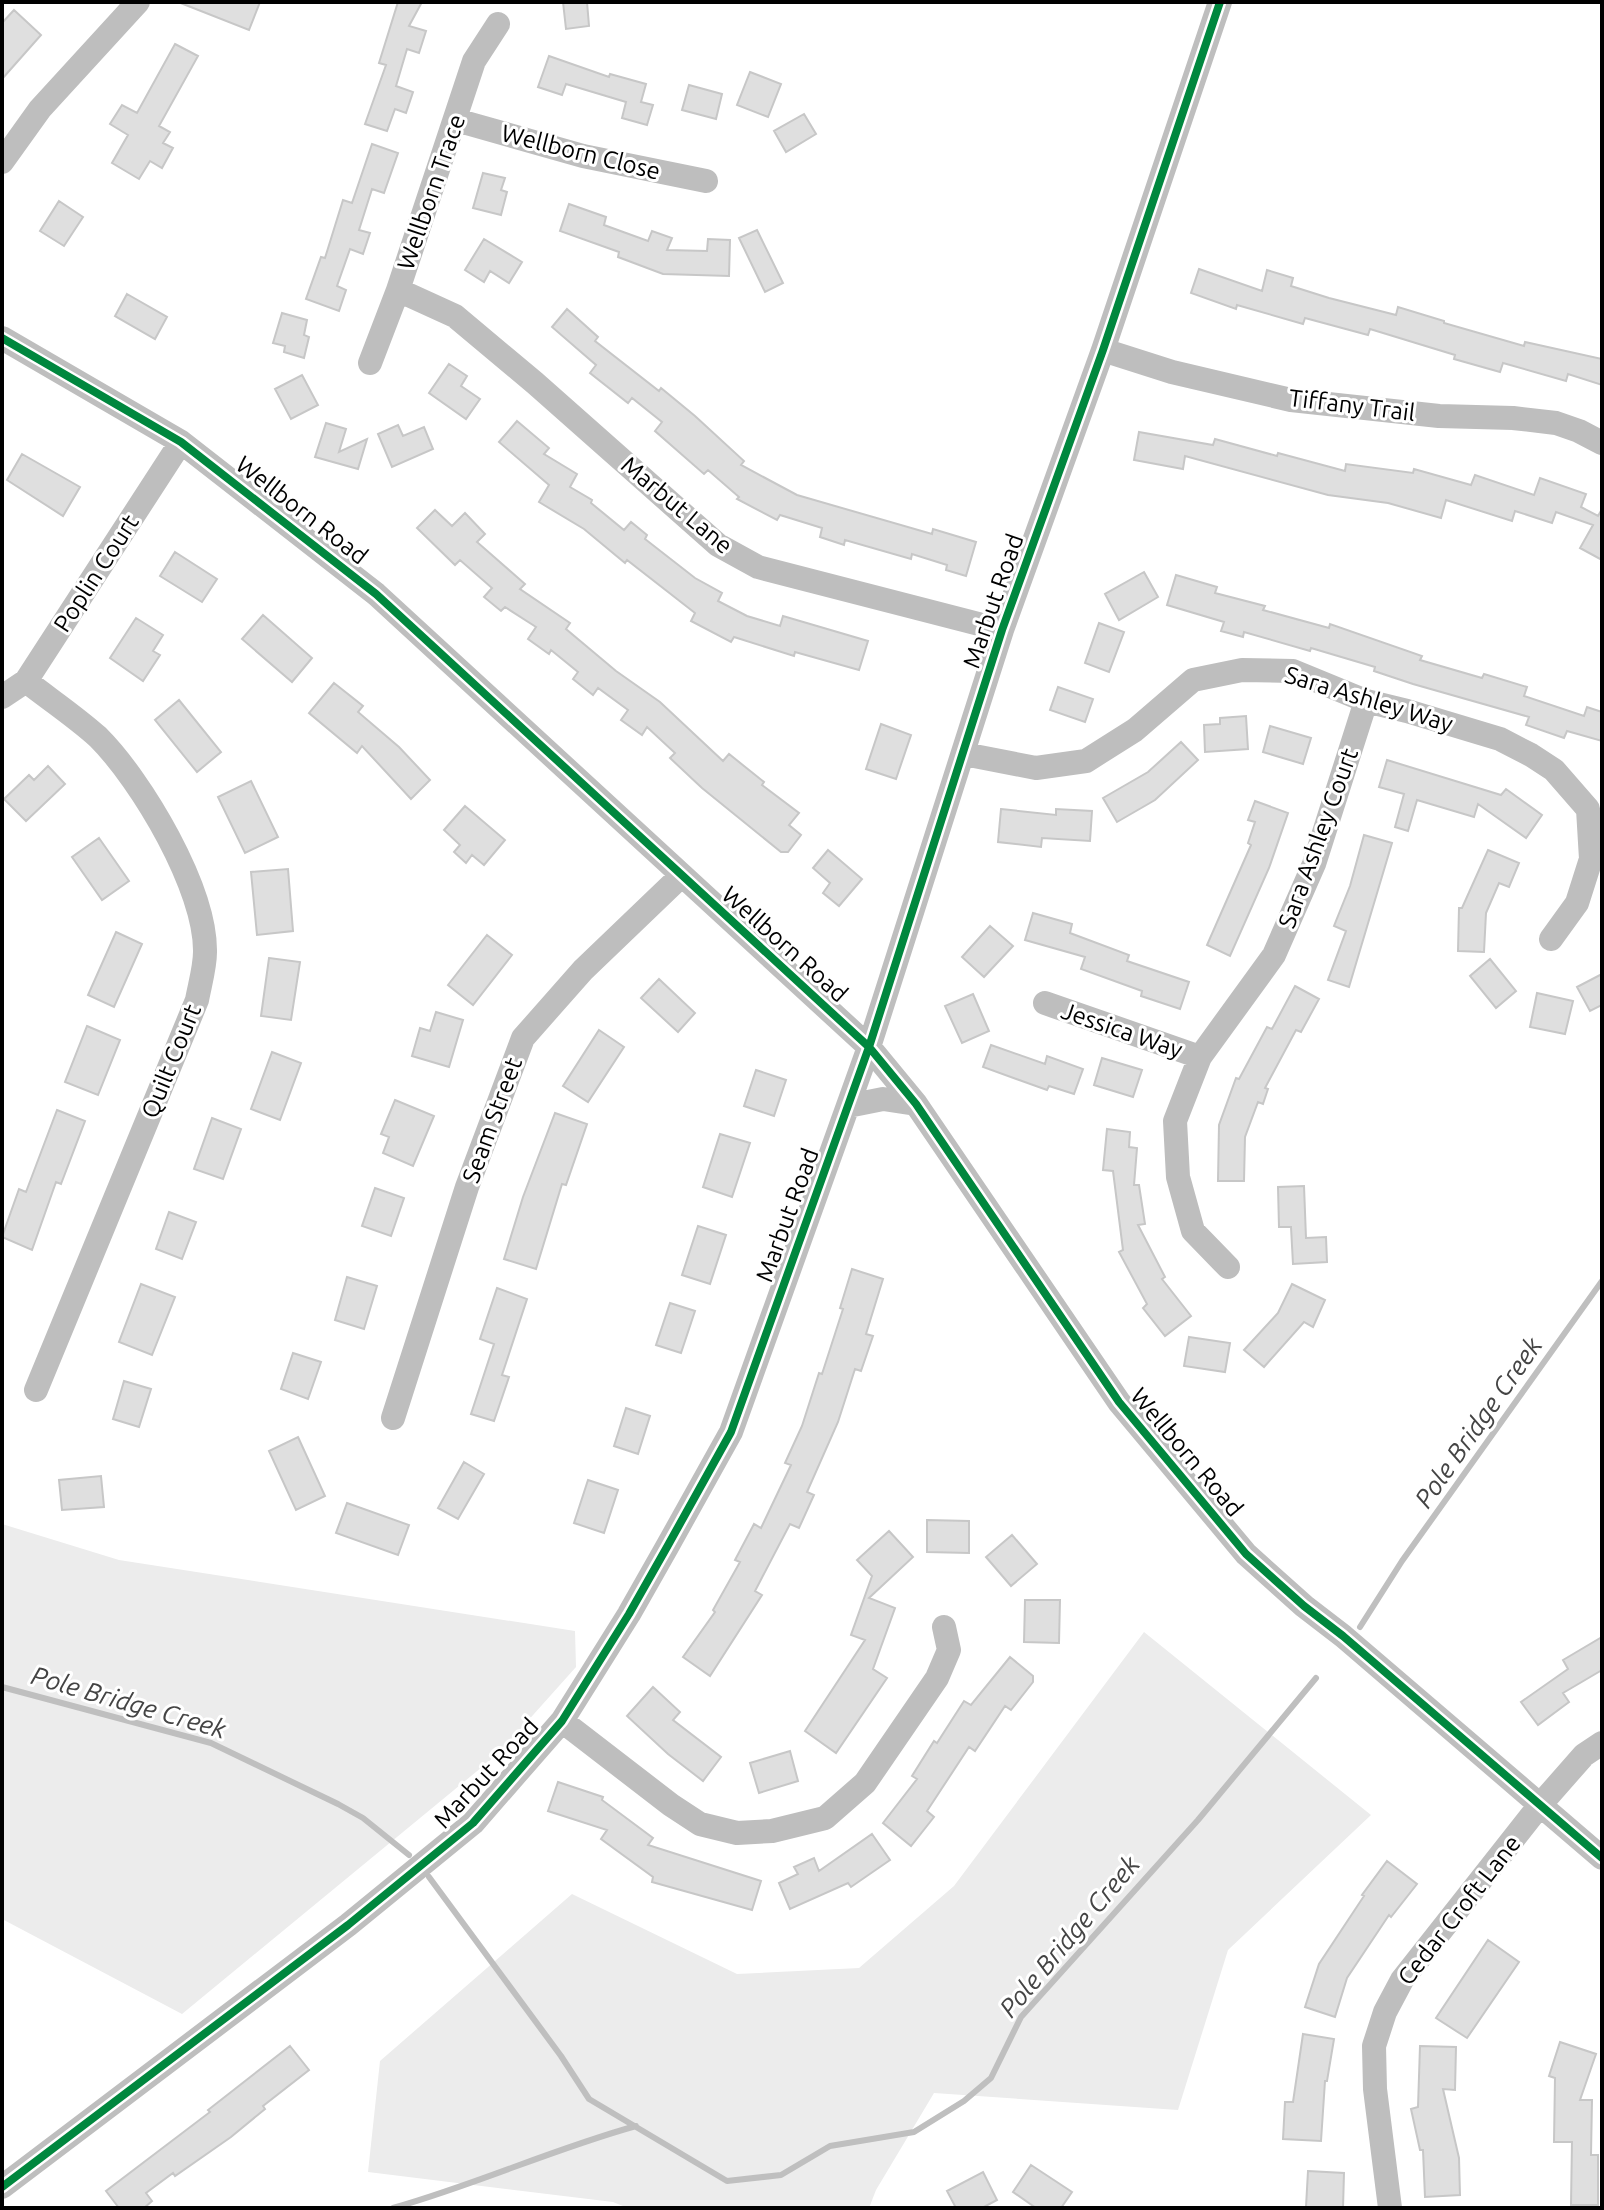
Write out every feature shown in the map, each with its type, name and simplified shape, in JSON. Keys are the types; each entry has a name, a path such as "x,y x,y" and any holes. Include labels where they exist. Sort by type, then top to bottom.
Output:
{"street":[{"path":"2,162 40,109 138,2"},
{"name":"Marbut Road","path":"2,2187 245,2005 473,1823 562,1721 629,1614 731,1432 869,1047 1002,630 1103,350 1220,2"},
{"name":"Wellborn Trace","path":"370,363 398,290 474,61 498,24"},
{"name":"Wellborn Close","path":"456,120 583,156 706,181"},
{"name":"Marbut Lane","path":"398,290 455,316 718,545 758,567 1002,630"},
{"name":"Wellborn Road","path":"2,338 181,442 376,594 869,1047 916,1104 1119,1402 1246,1554 1602,1858"},
{"name":"Tiffany Trail","path":"1103,350 1172,372 1291,400 1439,416 1513,418 1556,423 1602,443"},
{"name":"Poplin Court","path":"2,697 26,681 181,442"},
{"name":"Sara Ashley Way","path":"964,754 1036,768 1086,761 1135,730 1193,680 1242,670 1293,671 1366,701 1500,739 1554,770 1588,809 1591,859 1577,903 1551,939"},
{"name":"Quilt Court","path":"26,681 98,738 134,782 176,852 196,898 205,951 197,1000 36,1390"},
{"name":"Sara Ashley Court","path":"1228,1267 1193,1231 1178,1177 1175,1121 1200,1057 1274,955 1314,864 1366,701"},
{"name":"Seam Street","path":"393,1418 467,1187 523,1038 583,970 681,876"},
{"name":"Jessica Way","path":"1045,1003 1200,1057"},
{"path":"848,1106 883,1099 916,1104"},
{"path":"562,1721 700,1824 737,1833 772,1831 825,1818 865,1783 937,1678 949,1650 944,1627"},
{"name":"Cedar Croft Lane","path":"1390,2208 1375,2089 1374,2046 1385,2012 1402,1980 1540,1805 1584,1755 1602,1743"}],"shaded area":[{"path":"2,1524 119,1560 575,1631 576,1667 499,1753 182,2014 2,1919"},
{"path":"1144,1632 1371,1815 1228,1950 1178,2110 934,2093 876,2190 869,2208 628,2208 613,2202 368,2172 380,2061 572,1894 737,1974 859,1968 954,1886"}],"building":[{"path":"178,2 260,2 249,30"},
{"path":"398,2 422,2 409,26 426,31 419,53 407,49 396,86 413,92 406,113 395,109 387,131 365,124 386,65 379,63"},
{"path":"563,2 587,2 589,26 566,29"},
{"path":"14,10 41,35 2,79 2,23"},
{"path":"175,44 198,56 159,126 170,132 163,143 173,148 162,168 150,161 139,179 112,163 128,135 110,124 122,105 137,113"},
{"path":"549,56 609,77 610,74 646,84 641,102 653,105 647,125 622,118 626,102 566,84 562,95 538,87"},
{"path":"750,72 781,84 768,117 737,105"},
{"path":"689,85 722,94 716,119 682,110"},
{"path":"804,114 816,134 786,152 774,131"},
{"path":"372,144 398,153 384,193 372,189 359,230 370,233 363,254 350,249 337,286 346,290 339,311 306,299 321,257 325,258 343,200 352,203"},
{"path":"483,173 505,178 501,190 507,192 501,215 473,208"},
{"path":"59,201 83,217 64,246 40,231"},
{"path":"569,204 606,217 604,225 648,241 652,231 672,238 667,250 707,251 708,239 730,240 729,276 663,274 618,257 619,252 560,231"},
{"path":"757,230 783,283 765,292 739,238"},
{"path":"484,239 522,262 509,283 490,271 484,282 465,270"},
{"path":"1199,269 1262,291 1267,270 1293,278 1291,286 1329,298 1396,315 1398,307 1524,346 1525,342 1602,359 1602,385 1568,374 1566,381 1503,363 1500,372 1370,329 1368,335 1305,318 1303,324 1237,305 1236,309 1191,293"},
{"path":"127,294 167,317 155,339 115,316"},
{"path":"567,309 598,337 595,341 695,416 744,461 741,465 797,495 932,534 933,529 976,542 966,576 946,570 947,565 912,554 911,559 845,540 844,545 820,537 822,528 780,515 777,520 737,499 739,497 708,470 704,474 655,431 662,422 632,398 628,403 590,373 596,365 552,327"},
{"path":"282,313 307,320 304,335 309,337 304,358 284,352 285,346 273,343"},
{"path":"449,364 467,376 461,386 480,399 466,419 429,393"},
{"path":"302,375 318,405 291,419 275,389"},
{"path":"517,421 549,448 544,454 577,474 570,487 592,500 591,503 624,530 631,522 647,535 645,539 695,578 722,593 718,601 747,616 780,626 783,616 868,641 859,670 795,652 794,656 734,637 731,642 691,621 695,613 584,529 539,502 549,485 499,442"},
{"path":"326,423 346,429 339,452 367,439 358,469 315,457"},
{"path":"398,425 403,436 424,427 433,449 392,467 378,434"},
{"path":"1139,432 1213,445 1215,439 1345,471 1346,464 1413,473 1414,469 1471,485 1475,475 1534,495 1540,478 1586,494 1581,507 1598,516 1602,509 1602,560 1580,548 1593,525 1556,512 1552,523 1515,511 1512,521 1446,500 1441,518 1388,503 1328,495 1185,456 1183,469 1134,460"},
{"path":"22,454 80,487 63,516 7,480"},
{"path":"435,510 452,526 465,513 485,534 477,542 525,584 520,589 570,623 566,629 616,671 660,702 723,761 729,754 764,782 762,785 799,813 789,825 801,835 788,852 781,852 702,788 670,758 675,753 647,727 642,735 621,720 628,710 598,688 593,695 573,679 578,672 551,650 549,654 528,639 536,627 505,607 501,611 484,597 492,588 460,560 455,565 417,528"},
{"path":"175,552 217,579 202,602 160,576"},
{"path":"1144,572 1158,597 1119,620 1105,594"},
{"path":"1176,575 1217,587 1215,593 1265,606 1263,610 1329,628 1330,624 1422,656 1420,660 1527,687 1524,696 1584,716 1587,707 1602,712 1602,741 1567,731 1564,738 1526,725 1529,717 1413,684 1374,671 1375,667 1311,648 1310,651 1244,632 1243,637 1221,631 1224,622 1167,605"},
{"path":"263,615 312,658 292,682 242,639"},
{"path":"136,618 163,635 153,651 160,655 143,681 110,658"},
{"path":"1099,623 1124,632 1109,672 1085,663"},
{"path":"334,683 363,706 358,712 399,747 430,780 411,799 362,746 357,753 309,713"},
{"path":"1058,687 1093,699 1085,722 1050,710"},
{"path":"179,700 221,752 197,772 155,720"},
{"path":"1246,716 1248,749 1205,752 1204,725 1220,724 1220,718"},
{"path":"881,724 911,735 896,779 866,769"},
{"path":"1270,726 1311,738 1303,764 1263,752"},
{"path":"1181,742 1198,760 1155,800 1117,822 1103,798 1148,772"},
{"path":"1387,760 1501,795 1506,789 1542,815 1526,838 1478,804 1474,817 1417,800 1408,831 1395,827 1404,794 1379,787"},
{"path":"48,766 65,784 26,821 4,799 29,775 34,780"},
{"path":"251,781 278,837 245,853 218,797"},
{"path":"1255,801 1288,813 1269,868 1230,956 1207,945 1251,845 1248,843 1255,822 1248,820"},
{"path":"465,806 505,840 484,865 472,855 466,863 454,852 460,845 444,830"},
{"path":"1001,809 1056,815 1056,809 1092,811 1090,841 1042,838 1041,847 998,842"},
{"path":"1364,835 1392,843 1349,987 1328,980 1346,931 1334,926 1350,886"},
{"path":"99,838 129,881 102,900 72,857"},
{"path":"828,850 862,879 839,906 823,893 830,883 813,868"},
{"path":"1488,850 1519,863 1509,887 1499,883 1486,913 1484,952 1458,951 1459,908 1462,908"},
{"path":"288,869 293,931 257,935 251,872"},
{"path":"1033,913 1072,924 1070,933 1129,955 1127,961 1189,982 1180,1009 1141,996 1142,991 1081,969 1085,957 1025,940"},
{"path":"990,926 1013,946 984,977 962,957"},
{"path":"116,932 142,944 114,1007 88,995"},
{"path":"487,935 512,955 473,1005 448,985"},
{"path":"269,958 300,962 291,1020 261,1016"},
{"path":"1490,959 1516,991 1496,1008 1470,976"},
{"path":"1602,974 1602,1005 1590,1011 1577,987"},
{"path":"659,979 695,1013 678,1032 641,998"},
{"path":"1295,986 1319,999 1301,1032 1296,1030 1265,1088 1268,1089 1263,1104 1258,1102 1245,1137 1244,1181 1218,1181 1219,1125 1236,1078 1239,1079 1267,1027 1272,1029"},
{"path":"1537,993 1573,1001 1565,1034 1530,1027"},
{"path":"973,994 989,1031 962,1043 945,1006"},
{"path":"436,1012 463,1020 449,1067 412,1056 420,1028 430,1031"},
{"path":"87,1026 120,1040 98,1095 65,1082"},
{"path":"599,1030 624,1047 588,1102 563,1086"},
{"path":"991,1045 1045,1064 1047,1056 1083,1069 1074,1094 1049,1086 1047,1090 983,1067"},
{"path":"272,1052 301,1063 280,1120 251,1109"},
{"path":"1102,1058 1142,1070 1133,1097 1094,1085"},
{"path":"756,1070 786,1080 774,1116 744,1106"},
{"path":"395,1100 434,1116 413,1166 383,1153 389,1137 381,1134"},
{"path":"57,1110 85,1121 61,1184 56,1182 32,1250 2,1237 19,1189 26,1192"},
{"path":"555,1113 587,1124 566,1185 562,1184 536,1269 504,1259 523,1197"},
{"path":"212,1118 241,1129 223,1179 194,1169"},
{"path":"1107,1129 1130,1132 1129,1147 1137,1148 1134,1185 1139,1185 1145,1224 1138,1225 1165,1277 1162,1279 1191,1316 1165,1336 1143,1308 1147,1304 1119,1252 1123,1250 1113,1171 1103,1170"},
{"path":"720,1134 750,1143 732,1197 703,1187"},
{"path":"1304,1186 1306,1238 1326,1237 1327,1262 1293,1264 1291,1227 1279,1227 1278,1187"},
{"path":"375,1188 404,1198 391,1236 362,1226"},
{"path":"169,1212 196,1222 182,1259 156,1249"},
{"path":"698,1226 726,1235 710,1284 682,1275"},
{"path":"852,1269 883,1279 866,1334 873,1336 861,1371 855,1369 838,1422 807,1492 814,1495 799,1528 790,1524 755,1591 762,1595 710,1676 683,1657 715,1612 713,1610 740,1562 735,1560 754,1524 761,1528 791,1465 785,1463 802,1426 819,1373 822,1374"},
{"path":"347,1277 377,1286 364,1329 335,1320"},
{"path":"141,1284 175,1297 152,1355 119,1342"},
{"path":"1292,1284 1325,1300 1313,1327 1304,1322 1264,1367 1244,1350 1278,1313"},
{"path":"497,1288 527,1299 502,1375 509,1377 494,1421 471,1414 494,1344 480,1339"},
{"path":"670,1303 695,1311 681,1353 656,1345"},
{"path":"1189,1337 1230,1343 1225,1372 1184,1366"},
{"path":"293,1353 321,1362 308,1399 281,1389"},
{"path":"124,1381 151,1389 139,1427 113,1419"},
{"path":"626,1408 650,1416 638,1454 614,1446"},
{"path":"298,1437 325,1496 296,1510 269,1451"},
{"path":"464,1462 484,1474 458,1519 438,1508"},
{"path":"101,1476 104,1507 62,1510 59,1480"},
{"path":"588,1480 618,1490 604,1533 574,1523"},
{"path":"347,1503 409,1525 398,1555 336,1533"},
{"path":"927,1520 969,1521 969,1553 927,1552"},
{"path":"889,1531 913,1557 869,1598 895,1608 873,1669 887,1678 836,1753 805,1731 865,1640 851,1635 872,1576 857,1560"},
{"path":"1012,1535 1037,1564 1011,1586 986,1557"},
{"path":"1025,1600 1060,1600 1059,1643 1024,1642"},
{"path":"1602,1637 1602,1670 1563,1693 1569,1702 1538,1725 1521,1702 1568,1669 1563,1660"},
{"path":"1010,1657 1033,1676 1033,1682 1011,1710 1005,1706 975,1751 969,1747 927,1811 934,1817 911,1846 883,1823 917,1779 912,1776 964,1701 971,1705"},
{"path":"653,1687 680,1712 673,1720 721,1757 703,1781 627,1716"},
{"path":"790,1751 798,1781 759,1793 750,1763"},
{"path":"558,1782 603,1797 602,1800 653,1838 648,1845 761,1881 752,1910 652,1882 653,1877 601,1839 607,1830 548,1811"},
{"path":"872,1834 890,1860 851,1887 848,1883 790,1909 779,1883 798,1874 794,1867 814,1858 819,1871"},
{"path":"1387,1861 1417,1884 1391,1917 1389,1915 1347,1978 1335,2017 1305,2007 1319,1964"},
{"path":"1488,1940 1519,1962 1467,2038 1436,2018"},
{"path":"1303,2034 1334,2039 1325,2081 1321,2141 1283,2139 1285,2102 1293,2102"},
{"path":"1560,2042 1596,2054 1580,2100 1592,2100 1591,2155 1598,2155 1598,2205 1571,2205 1572,2142 1554,2142 1555,2078 1549,2076"},
{"path":"290,2046 309,2070 263,2106 265,2109 231,2137 146,2193 152,2201 144,2208 119,2208 106,2191"},
{"path":"1420,2046 1456,2047 1455,2090 1443,2089 1459,2158 1460,2195 1425,2197 1423,2150 1420,2150 1411,2109 1418,2107"},
{"path":"1031,2165 1072,2192 1061,2208 1036,2208 1013,2192"},
{"path":"1308,2171 1344,2173 1343,2208 1306,2207"},
{"path":"983,2172 997,2200 982,2208 956,2208 947,2191"}],"waterway":[{"name":"Pole Bridge Creek","path":"1360,1627 1402,1561 1602,1281"},
{"name":"Pole Bridge Creek","path":"429,1877 561,2056 589,2099 727,2181 781,2175 830,2146 914,2132 964,2101 991,2078 1021,2017 1198,1820 1316,1678"},
{"name":"Pole Bridge Creek","path":"2,1687 211,1743 363,1818 409,1855"},
{"path":"393,2208 636,2126"}],"cycle path":[{"path":"2,2187 348,1925 473,1823 562,1721 667,1547 731,1432 869,1047 1002,630 1103,350 1220,2"},
{"path":"2,338 181,442 376,594 869,1047 916,1104 1119,1402 1246,1554 1602,1858"}]}
